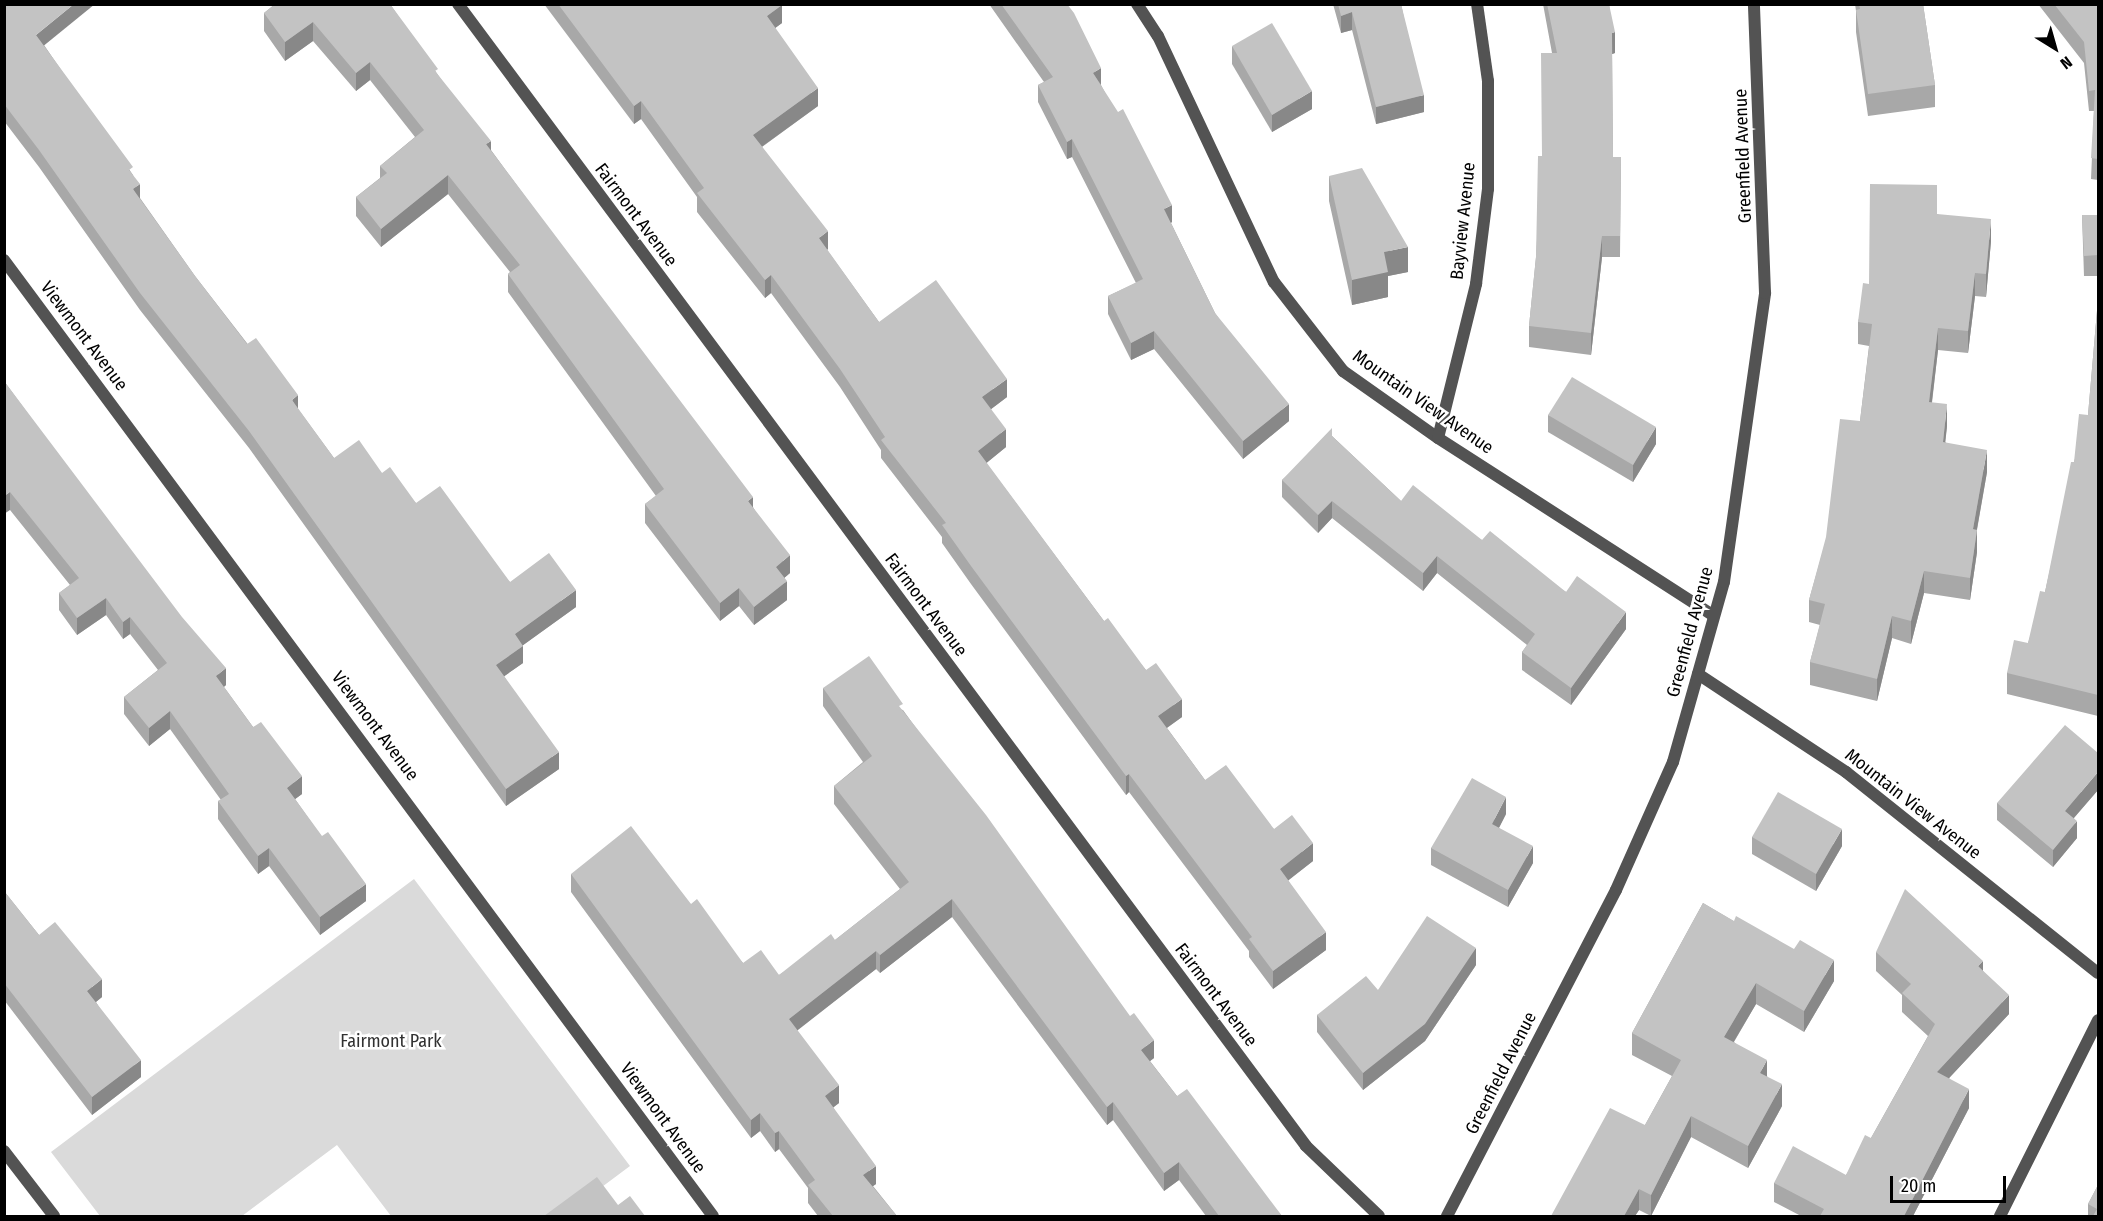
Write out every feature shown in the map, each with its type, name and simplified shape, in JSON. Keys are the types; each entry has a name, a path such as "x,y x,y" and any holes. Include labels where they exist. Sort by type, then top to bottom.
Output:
{"street":[{"name":"Fairmont Avenue","path":"458,4 1306,1146 1379,1216"},
{"name":"Mountain View Avenue","path":"1137,4 1158,36 1274,282 1343,371 1438,438 1714,616"},
{"name":"Bayview Avenue","path":"1438,438 1476,284 1488,189 1488,81 1477,4"},
{"name":"Greenfield Avenue","path":"1447,1216 1616,890 1673,762 1724,582 1765,293 1754,4"},
{"name":"Viewmont Avenue","path":"4,260 713,1216"},
{"name":"Mountain View Avenue","path":"1698,674 1846,772 2098,973"},
{"path":"2000,1216 2098,1020"},
{"path":"4,1151 54,1216"}],"green space":[{"name":"Fairmont Park","path":"414,879 630,1166 563,1216 391,1216 337,1145 242,1216 100,1216 51,1152"}],"building":[{"path":"4,4 74,4 36,35 133,167 129,170 140,184 133,189 247,344 256,338 298,395 292,400 334,458 359,440 382,473 390,467 416,503 440,486 510,582 549,553 576,590 515,634 523,646 496,665 559,752 506,789 249,431 140,293 4,104"},
{"path":"275,4 390,4 438,69 435,71 491,141 486,144 753,497 748,501 790,555 776,567 787,581 754,607 739,588 720,603 645,504 664,489 508,274 520,265 448,175 381,229 356,197 387,173 380,166 424,130 370,62 356,73 313,22 285,42 264,13"},
{"path":"558,4 782,4 767,16 818,88 753,135 828,231 819,238 879,322 936,280 1007,379 982,397 1006,429 978,451 1104,621 1108,618 1146,670 1156,663 1182,699 1158,716 1205,780 1226,765 1274,829 1292,815 1313,843 1280,869 1326,932 1273,971 1249,939 1252,937 1129,774 1126,776 971,566 942,525 946,523 881,440 885,437 840,369 771,275 765,280 697,193 704,188 641,101 634,106"},
{"path":"1001,4 1067,4 1074,13 1101,68 1093,73 1118,112 1123,109 1172,205 1164,209 1215,313 1289,404 1243,441 1154,331 1131,343 1108,296 1143,279 1072,139 1067,142 1038,85 1053,77"},
{"path":"1338,4 1401,4 1424,95 1376,107 1352,12 1341,16"},
{"path":"1547,4 1609,4 1615,32 1612,33 1613,157 1621,157 1620,236 1602,236 1591,333 1529,326 1536,257 1538,156 1542,156 1541,53 1557,53"},
{"path":"1859,4 1923,4 1935,85 1868,94 1856,10 1860,9"},
{"path":"2054,4 2098,4 2098,159 2091,158 2095,90 2089,91 2084,42"},
{"path":"1272,23 1312,91 1272,115 1232,46"},
{"path":"1362,168 1408,247 1384,252 1388,272 1352,280 1329,176"},
{"path":"1870,184 1937,185 1937,214 1991,219 1986,274 1975,273 1968,331 1938,328 1929,402 1947,404 1943,442 1987,450 1973,529 1977,530 1970,578 1924,571 1911,621 1892,616 1877,679 1810,662 1825,604 1809,600 1826,537 1840,419 1860,421 1872,324 1858,322 1863,283 1869,284"},
{"path":"2082,215 2098,215 2098,255 2084,256"},
{"path":"2098,299 2098,695 2007,673 2014,640 2028,643 2040,591 2045,592 2071,462 2074,462 2079,414 2088,415"},
{"path":"1572,377 1656,427 1633,465 1548,415"},
{"path":"4,381 182,617 226,668 216,676 253,727 261,722 302,776 287,788 322,836 328,832 366,884 320,917 269,848 258,856 218,801 229,794 170,711 149,728 124,697 167,663 130,617 123,622 106,598 77,618 59,593 79,578 10,492 4,496"},
{"path":"1332,428 1332,436 1401,501 1413,485 1482,540 1490,531 1566,592 1577,576 1626,612 1571,688 1522,652 1535,634 1437,556 1423,573 1332,501 1318,515 1282,480"},
{"path":"869,656 903,704 899,706 986,815 1130,1016 1134,1013 1154,1040 1141,1050 1177,1096 1187,1089 1282,1216 1219,1216 1179,1162 1164,1173 1113,1102 1107,1107 952,899 880,955 876,951 789,1019 839,1085 825,1096 876,1166 863,1175 897,1216 833,1216 808,1185 815,1180 779,1131 775,1133 760,1113 751,1120 571,874 631,826 691,904 697,899 743,963 761,950 779,975 831,934 835,940 909,882 834,786 872,756 823,688"},
{"path":"2065,725 2098,753 2098,772 2065,811 2077,821 2053,850 1997,803"},
{"path":"1472,778 1506,797 1492,824 1533,846 1508,890 1431,848"},
{"path":"1778,792 1842,829 1816,874 1752,837"},
{"path":"1905,889 1983,961 1978,966 2009,995 1937,1072 1969,1089 1904,1216 1820,1216 1824,1209 1774,1183 1793,1146 1846,1175 1865,1135 1871,1138 1935,1024 1902,993 1911,984 1876,952"},
{"path":"4,891 39,935 55,922 102,979 87,991 141,1060 92,1097 4,983"},
{"path":"1703,903 1734,921 1736,916 1794,949 1800,940 1834,960 1804,1011 1756,983 1724,1037 1767,1060 1760,1073 1782,1084 1748,1146 1691,1116 1651,1195 1639,1189 1624,1216 1551,1216 1610,1108 1645,1125 1681,1060 1632,1033"},
{"path":"1427,916 1476,948 1425,1024 1363,1073 1317,1015 1366,976 1378,990"},
{"path":"597,1177 618,1205 630,1196 645,1216 544,1216"},
{"path":"2098,1185 2098,1216 2093,1216 2097,1209 2088,1204"}]}
